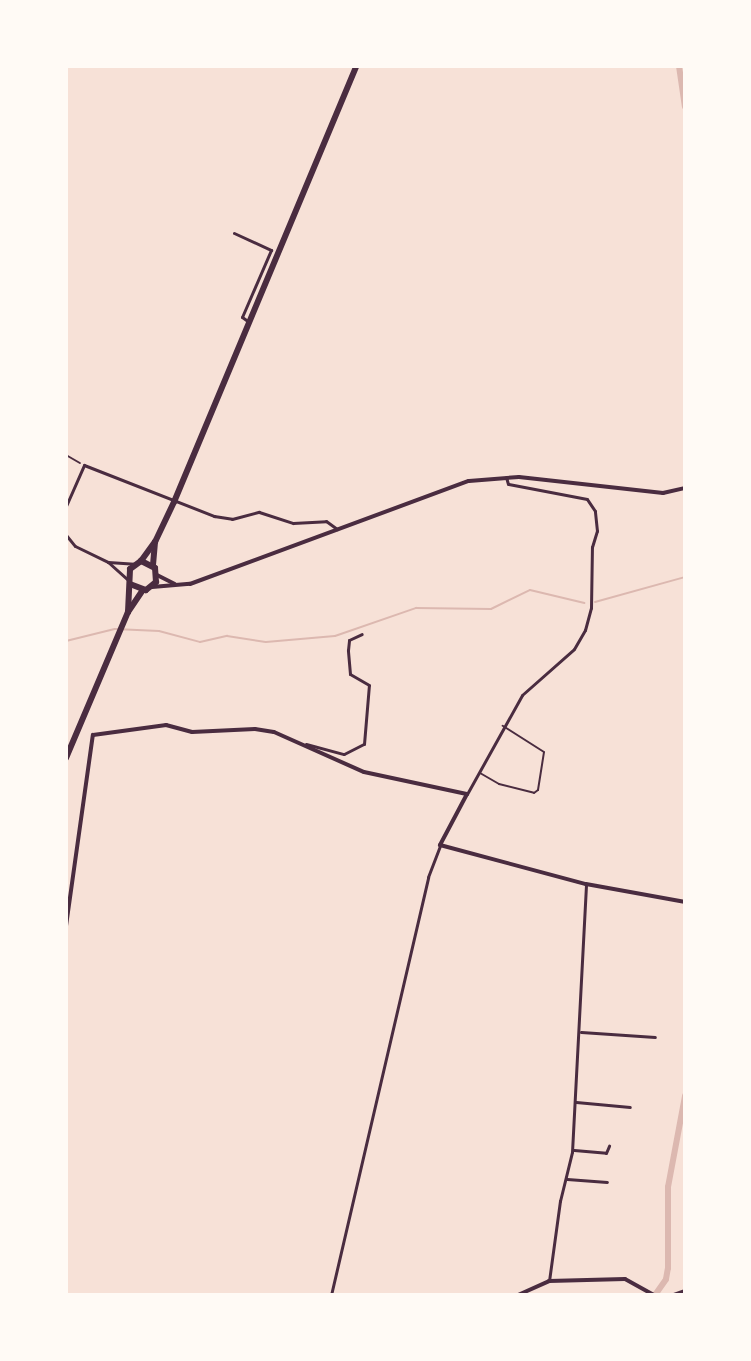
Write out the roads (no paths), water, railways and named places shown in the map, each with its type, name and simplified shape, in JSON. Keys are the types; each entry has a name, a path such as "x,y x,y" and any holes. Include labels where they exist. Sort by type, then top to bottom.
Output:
{"main road":[{"path":"128,612 129,572 155,542 174,502 356,66"},
{"path":"66,758 128,612 142,591 152,587 157,575 153,565 155,542"},
{"path":"138,563 153,565"},
{"path":"129,582 142,591"}],"street":[{"path":"234,233 271,250 242,317 249,322"},
{"path":"66,506 84,465 174,502 232,519 259,512 293,523 326,521 337,529"},
{"path":"152,587 177,585 225,572 448,486 506,477 649,493 685,488"},
{"path":"331,1295 428,877 440,845 522,695 574,649 585,630 591,608 592,547 597,531 595,511 587,499 508,484 506,477"},
{"path":"66,535 75,546 108,562 129,582"},
{"path":"108,562 138,563"},
{"path":"157,575 177,585"},
{"path":"66,926 93,735 166,725 192,732 264,730 344,754 364,744 369,685 350,674 348,650 349,640 362,634"},
{"path":"296,741 364,772 467,794"},
{"path":"440,845 586,884 685,902"},
{"path":"549,1281 572,1150 581,1032 586,884"},
{"path":"581,1032 655,1037"},
{"path":"576,1102 630,1107"},
{"path":"572,1150 606,1153 609,1146"},
{"path":"565,1179 607,1182"},
{"path":"518,1295 549,1281 625,1279 652,1294"},
{"path":"536,1295 538,1284"},
{"path":"674,1295 685,1291"}],"lane":[{"path":"478,772 499,784 534,793 538,790 544,752 503,726"}],"waterway":[{"path":"679,66 685,107"},
{"path":"595,602 685,577"},
{"path":"66,641 115,629 159,631 200,642 227,636 266,642 335,636 416,608 491,609 530,590 584,603"},
{"path":"655,1295 666,1279 668,1268 668,1187 685,1096"}]}
